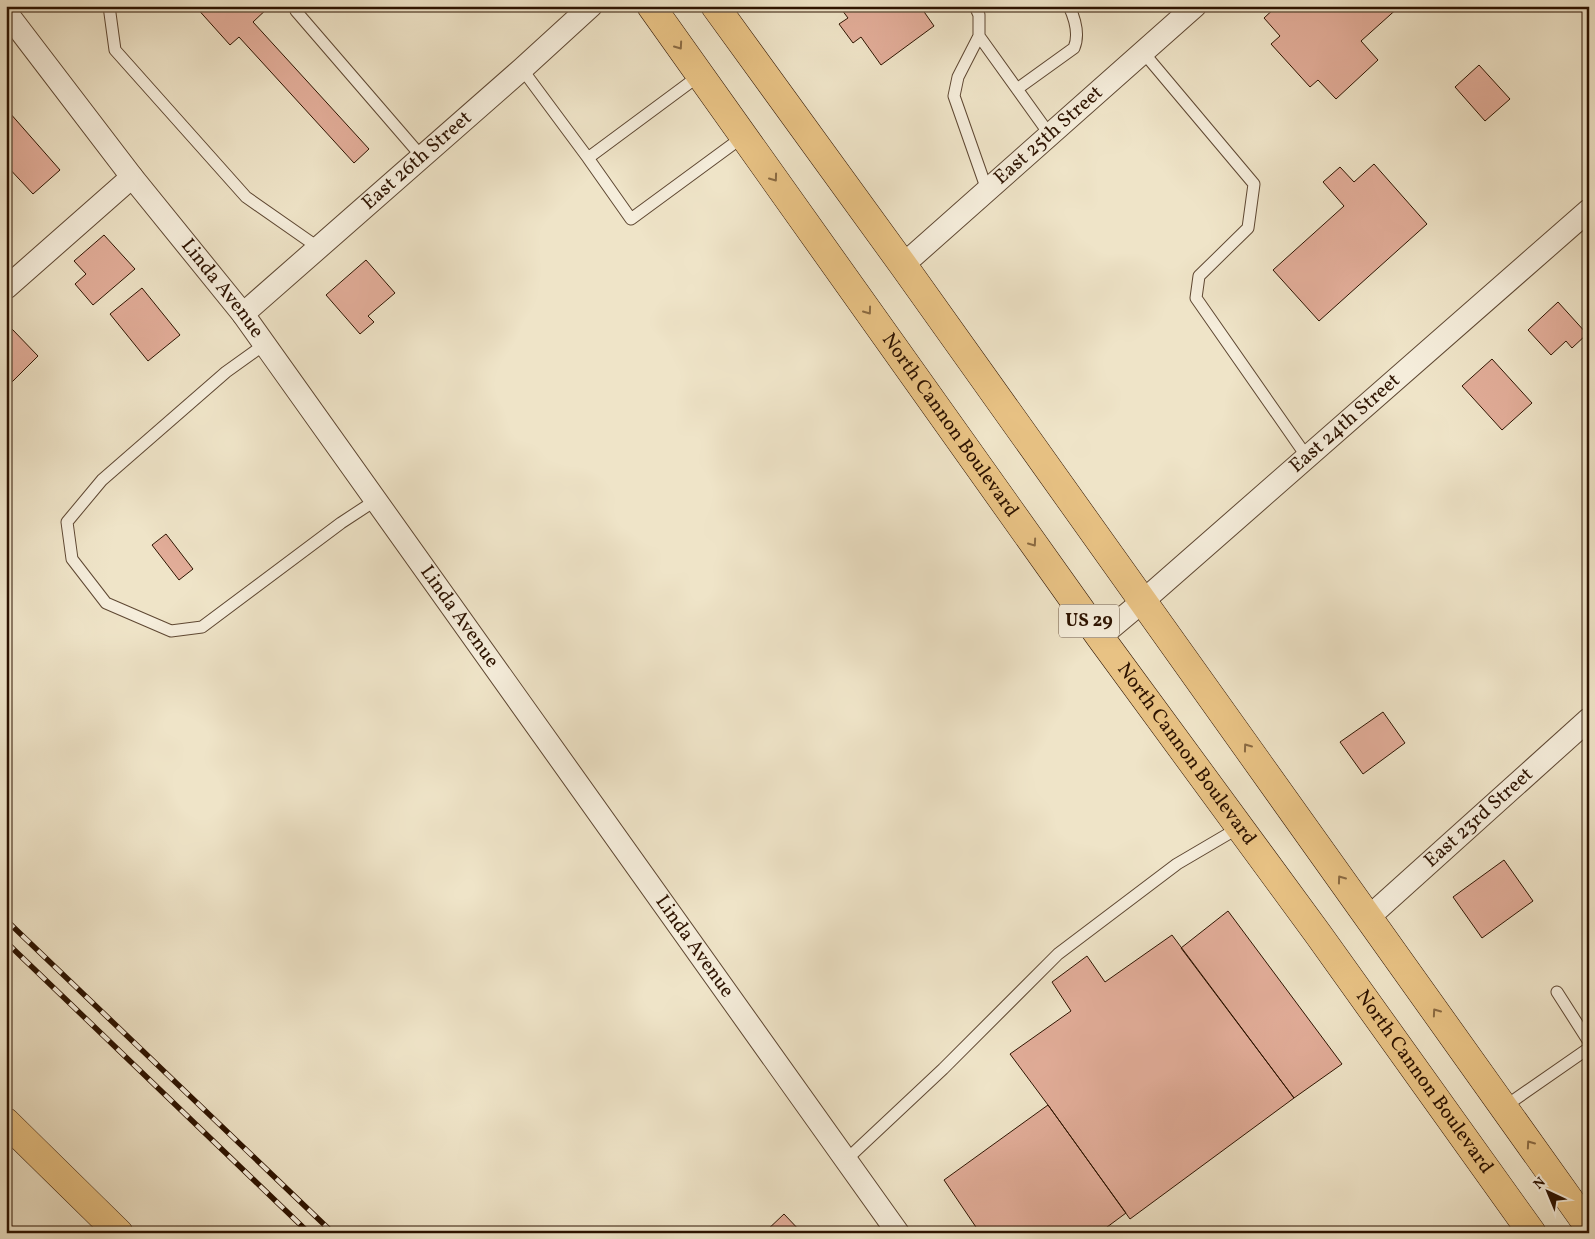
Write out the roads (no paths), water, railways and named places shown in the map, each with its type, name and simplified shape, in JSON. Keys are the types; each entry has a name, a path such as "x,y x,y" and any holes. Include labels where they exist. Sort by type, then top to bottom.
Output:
{"main road":[{"name":"North Cannon Boulevard","path":"651,6 1100,637 1240,827 1532,1233"},
{"name":"US 29","path":"715,6 903,265 1589,1227"},
{"path":"6,1122 119,1233"}],"street":[{"name":"East 26th Street","path":"243,314 591,6"},
{"name":"East 25th Street","path":"903,265 1195,6"},
{"name":"Linda Avenue","path":"6,12 132,178 243,314 265,344 898,1233"},
{"path":"6,288 132,178"},
{"name":"East 24th Street","path":"1100,637 1589,210"},
{"name":"East 23rd Street","path":"1369,918 1589,719"}],"lane":[{"path":"109,6 115,50 246,197 319,248"},
{"path":"302,6 296,12 422,157"},
{"path":"974,6 979,16 979,36 958,76 954,96 987,190"},
{"path":"1017,89 1074,48 1078,31 1069,6"},
{"path":"979,36 1050,135"},
{"path":"1143,52 1254,184 1248,228 1199,276 1196,298 1307,457"},
{"path":"522,69 631,219 744,136"},
{"path":"588,158 700,75"},
{"path":"265,344 226,372 102,480 67,522 72,560 106,603 171,631 202,627 341,523 376,500"},
{"path":"846,1160 943,1069 1058,954 1177,864 1240,827"},
{"path":"1557,992 1589,1042"},
{"path":"1504,1107 1589,1048"}],"railway":[{"path":"6,920 333,1233"},
{"path":"6,942 309,1233"}]}
